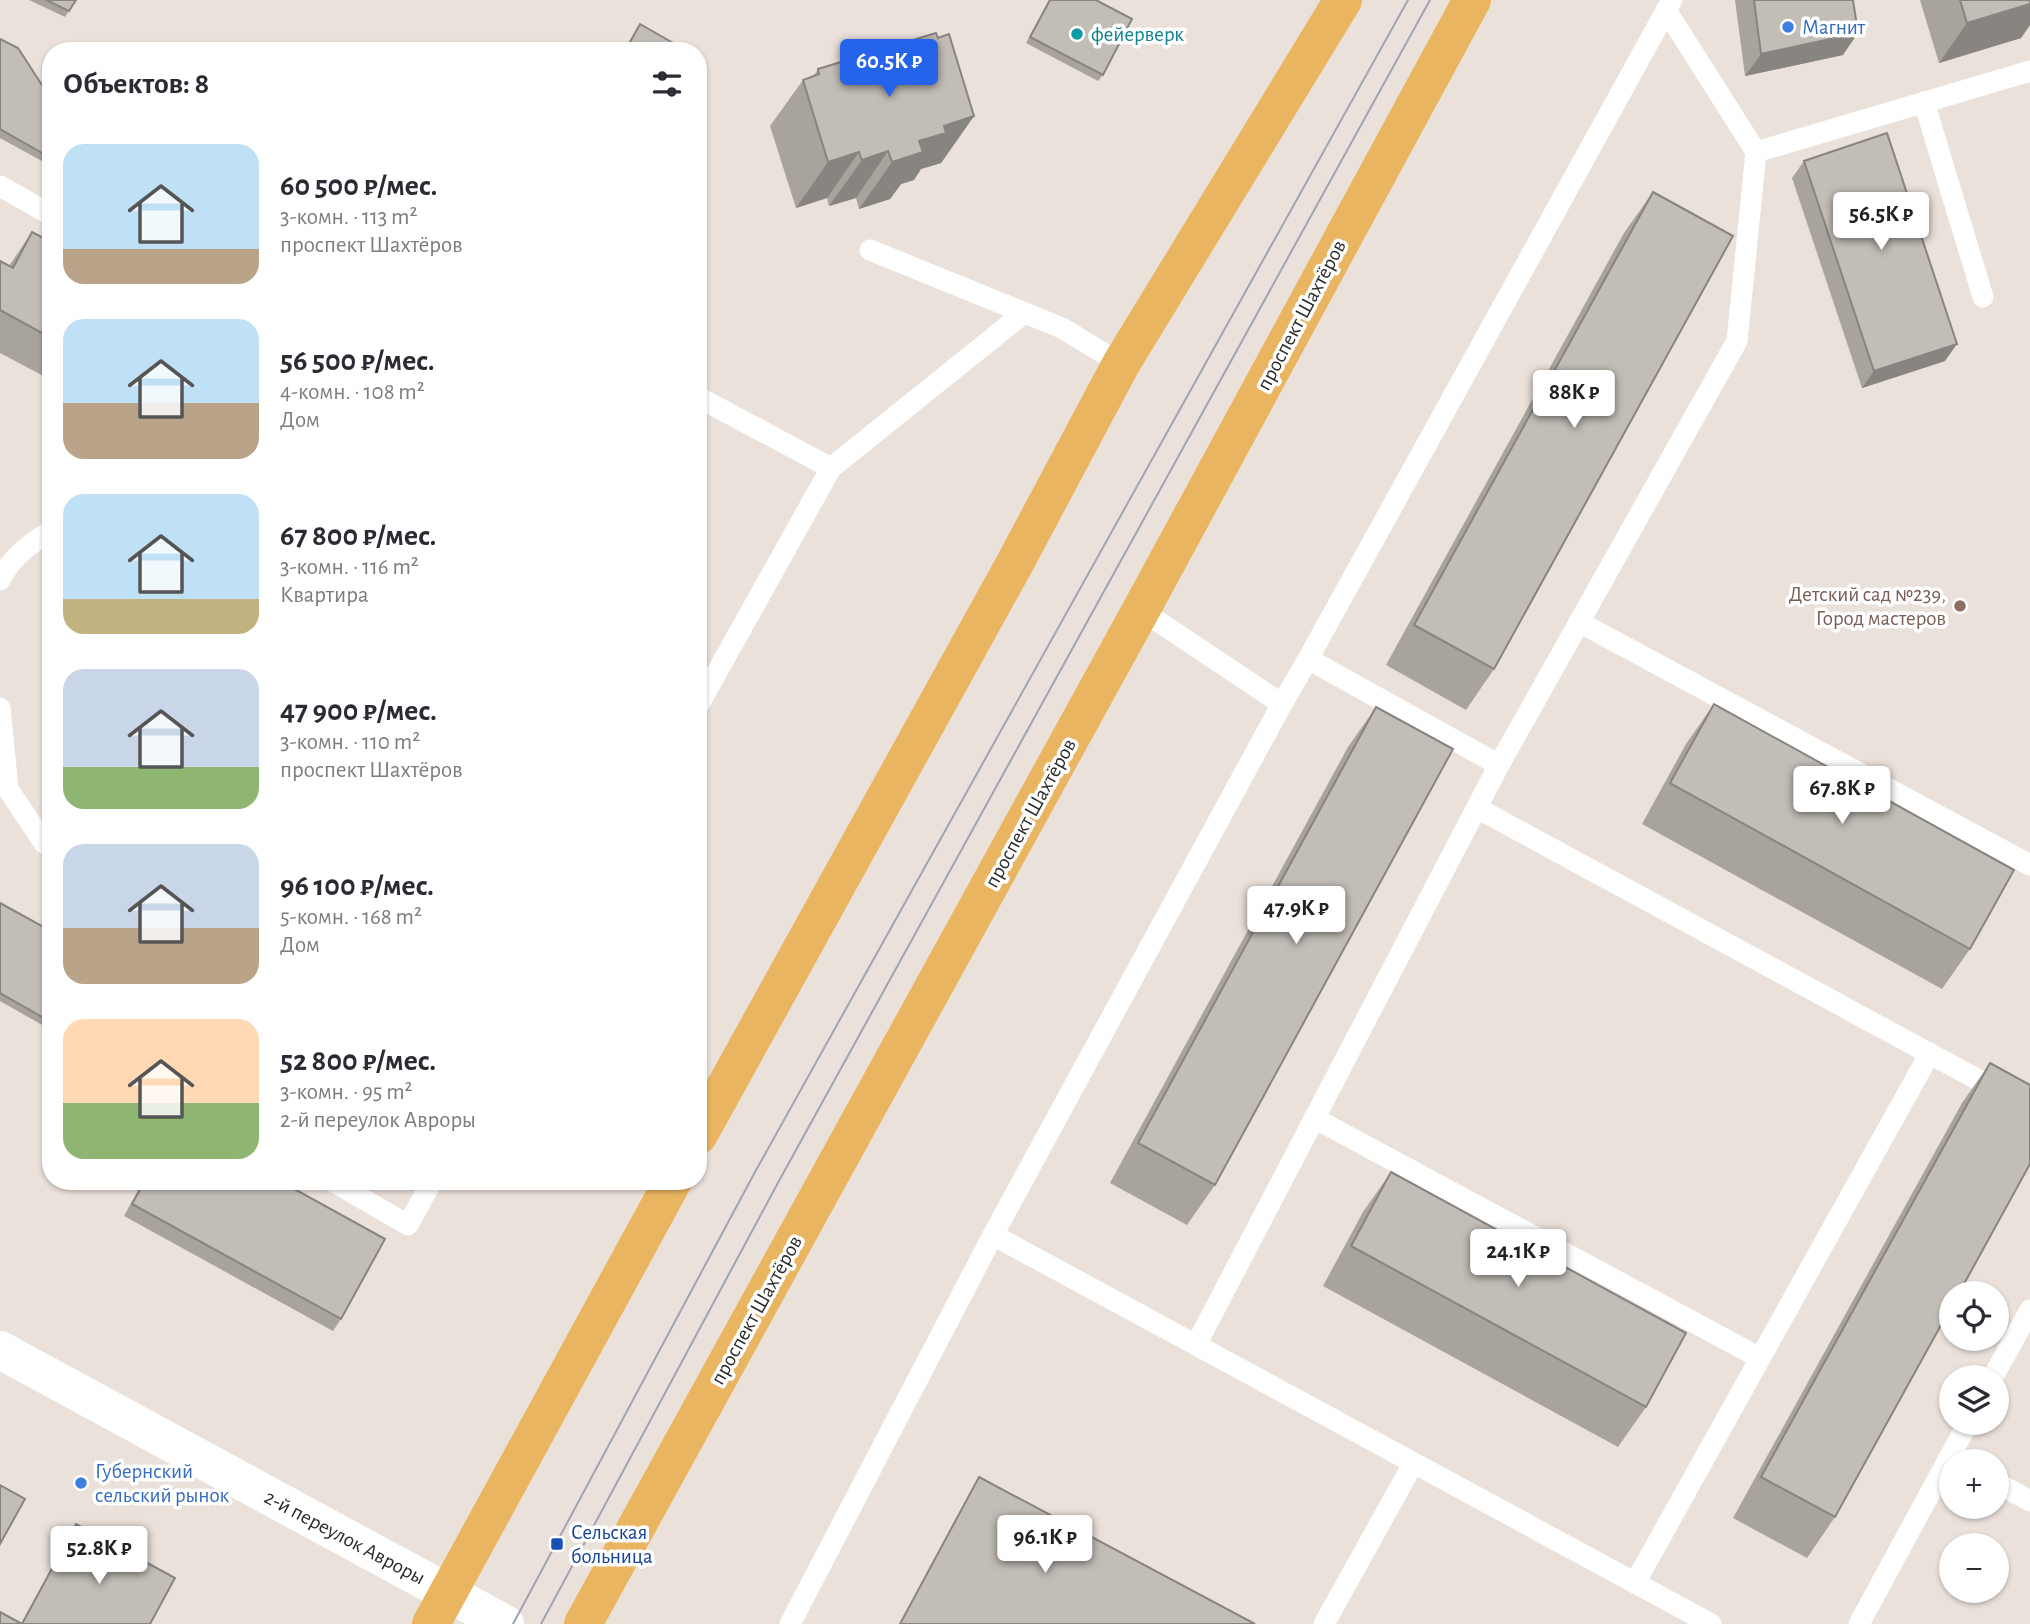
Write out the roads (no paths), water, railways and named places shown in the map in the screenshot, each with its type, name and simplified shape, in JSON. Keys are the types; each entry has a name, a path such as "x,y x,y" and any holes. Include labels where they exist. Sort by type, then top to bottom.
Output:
{"main road":[{"path":"707,1120 1015,563 1121,364 1343,0"},
{"name":"проспект Шахтёров","path":"583,1624 1141,610 1472,0"},
{"path":"439,1608 668,1190"}],"street":[{"name":"2-й переулок Авроры","path":"0,1350 439,1608 505,1624"}],"lane":[{"path":"1196,1345 1499,765 1737,341 1756,152 1669,5"},
{"path":"789,1624 993,1235 1282,704 1669,5"},
{"path":"1756,152 2030,71"},
{"path":"1924,102 1983,297"},
{"path":"0,186 42,210"},
{"path":"870,250 1062,328 1121,364"},
{"path":"707,690 831,468 1024,313"},
{"path":"707,402 831,468"},
{"path":"0,580 5,571 42,537"},
{"path":"1141,610 1282,704"},
{"path":"1579,622 2030,865"},
{"path":"1308,659 1499,765"},
{"path":"0,708 8,789 42,840"},
{"path":"1477,808 2024,1105 2030,1081"},
{"path":"1635,1583 1930,1053"},
{"path":"1314,1118 1760,1358"},
{"path":"348,1190 408,1225 427,1190"},
{"path":"993,1235 1711,1624"},
{"path":"2000,1365 2030,1310"},
{"path":"1324,1624 1413,1464"},
{"path":"1858,1624 1939,1483"},
{"path":"2009,1490 2030,1501"}],"tram line":[{"path":"513,1624 755,1172 1408,0"},
{"path":"541,1624 780,1179 1430,0"}],"place":[{"name":"Магнит","path":"1788,27"},
{"name":"фейерверк","path":"1077,34"},
{"name":"Детский сад №239, Город мастеров","path":"1960,606"},
{"name":"Губернский сельский рынок","path":"81,1483"},
{"name":"Сельская больница","path":"557,1544"}]}
